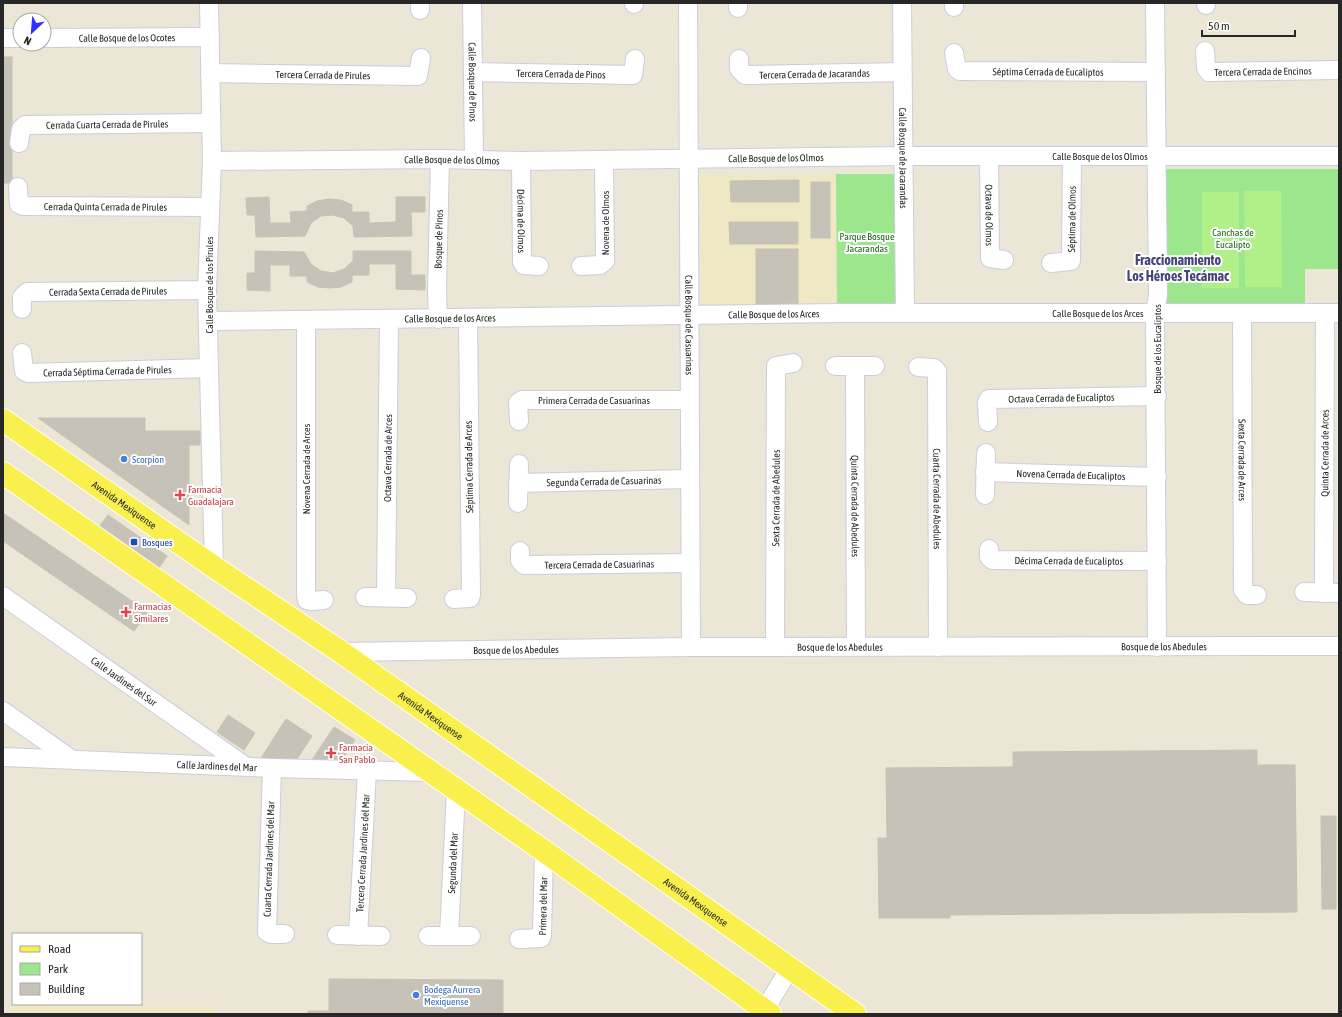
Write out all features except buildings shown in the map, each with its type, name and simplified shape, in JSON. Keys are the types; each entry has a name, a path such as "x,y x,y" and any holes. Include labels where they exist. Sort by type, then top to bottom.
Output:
{"main road":[{"name":"Avenida Mexiquense","path":"3,420 214,567 341,652 855,1014"},
{"path":"3,473 544,851 765,1013"}],"street":[{"name":"Calle Bosque de los Pirules","path":"210,3 212,161 209,207 208,290 214,567"},
{"name":"Calle Bosque de Pinos","path":"472,3 474,160"},
{"name":"Calle Bosque de Casuarinas","path":"688,3 690,315 689,479 691,647"},
{"name":"Calle Bosque de Jacarandas","path":"902,3 905,313"},
{"name":"Bosque de los Eucaliptos","path":"1155,3 1158,295 1155,312 1157,396 1157,647"},
{"name":"Calle Bosque de los Ocotes","path":"52,38 210,37"},
{"name":"Tercera Cerrada de Encinos","path":"1205,51 1206,68 1209,72 1339,70"},
{"name":"Séptima Cerrada de Eucaliptos","path":"954,53 955,66 960,70 1156,72"},
{"name":"Tercera Cerrada de Pirules","path":"210,73 418,76 421,58"},
{"name":"Tercera Cerrada de Pinos","path":"473,72 631,75 635,73 635,59"},
{"name":"Tercera Cerrada de Jacarandas","path":"738,60 739,69 745,75 902,72"},
{"name":"Cerrada Cuarta Cerrada de Pirules","path":"19,143 21,129 25,125 211,123"},
{"name":"Calle Bosque de los Olmos","path":"212,161 440,159 521,161 903,156 1339,156"},
{"name":"Séptima de Olmos","path":"1051,263 1071,261 1072,156"},
{"name":"Octava de Olmos","path":"989,157 990,258 1004,260"},
{"name":"Bosque de Pinos","path":"438,319 437,291 440,159"},
{"name":"Novena de Olmos","path":"581,266 600,265 605,261 604,160"},
{"name":"Décima de Olmos","path":"521,161 522,262 524,265 539,266"},
{"name":"Cerrada Quinta Cerrada de Pirules","path":"18,187 18,201 23,206 209,207"},
{"name":"Cerrada Sexta Cerrada de Pirules","path":"22,309 22,297 27,292 208,290"},
{"name":"Calle Bosque de los Arces","path":"209,321 905,313 1332,313"},
{"name":"Sexta Cerrada de Arces","path":"1242,313 1243,590 1247,595 1257,595"},
{"name":"Quinta Cerrada de Arces","path":"1304,592 1331,593 1332,313"},
{"name":"Octava Cerrada de Arces","path":"386,597 389,319"},
{"name":"Séptima Cerrada de Arces","path":"454,600 466,600 470,598 471,594 468,319"},
{"name":"Novena Cerrada de Arces","path":"306,320 306,600 324,600"},
{"name":"Cerrada Séptima Cerrada de Pirules","path":"22,353 24,371 28,373 209,368"},
{"name":"Sexta Cerrada de Abedules","path":"775,648 776,366 793,363"},
{"path":"835,366 875,366"},
{"name":"Quinta Cerrada de Abedules","path":"855,366 856,646"},
{"name":"Cuarta Cerrada de Abedules","path":"918,367 934,368 937,371 938,646"},
{"name":"Octava Cerrada de Eucaliptos","path":"988,422 987,402 989,399 1157,396"},
{"name":"Primera Cerrada de Casuarinas","path":"519,422 518,404 522,400 690,400"},
{"path":"985,496 986,453"},
{"path":"518,464 518,503"},
{"name":"Novena Cerrada de Eucaliptos","path":"986,472 1157,477"},
{"name":"Segunda Cerrada de Casuarinas","path":"518,483 689,479"},
{"name":"Décima Cerrada de Eucaliptos","path":"989,549 989,557 992,560 1157,561"},
{"name":"Tercera Cerrada de Casuarinas","path":"520,551 520,562 524,564 691,563"},
{"name":"Calle Jardines del Sur","path":"3,596 245,766"},
{"path":"365,596 407,598"},
{"name":"Bosque de los Abedules","path":"341,652 856,646 1339,646"},
{"path":"3,711 71,759"},
{"name":"Calle Jardines del Mar","path":"3,757 272,768 430,772"},
{"name":"Cuarta Cerrada Jardines del Mar","path":"272,768 267,932 271,934 285,934"},
{"name":"Tercera Cerrada Jardines del Mar","path":"358,936 367,771"},
{"name":"Segunda del Mar","path":"449,936 456,790"},
{"name":"Primera del Mar","path":"519,939 536,940 541,938 542,935 544,851"},
{"path":"337,935 381,936"},
{"path":"428,936 471,936"},
{"path":"765,1013 790,968"}],"shaded area":[{"path":"700,174 836,174 837,309 701,309"},
{"path":"11,1006 215,1007 215,1014 6,1014"}],"green space":[{"name":"Canchas de Eucalipto","path":"1165,169 1339,169 1339,269 1305,269 1305,306 1166,306"},
{"name":"Parque Bosque Jacarandas","path":"836,174 897,174 897,309 837,309"},
{"path":"1244,191 1281,191 1282,287 1245,287"},
{"path":"1202,192 1239,192 1239,288 1202,288"}],"place":[{"name":"Scorpion","path":"124,459"},
{"name":"Farmacia Guadalajara","path":"180,495"},
{"name":"Bosques","path":"134,542"},
{"name":"Farmacias Similares","path":"126,612"},
{"name":"Farmacia San Pablo","path":"331,753"},
{"name":"Bodega Aurrera Mexiquense","path":"416,995"}],"district":[{"name":"Fraccionamiento Los Héroes Tecámac","path":"1178,268"}]}
